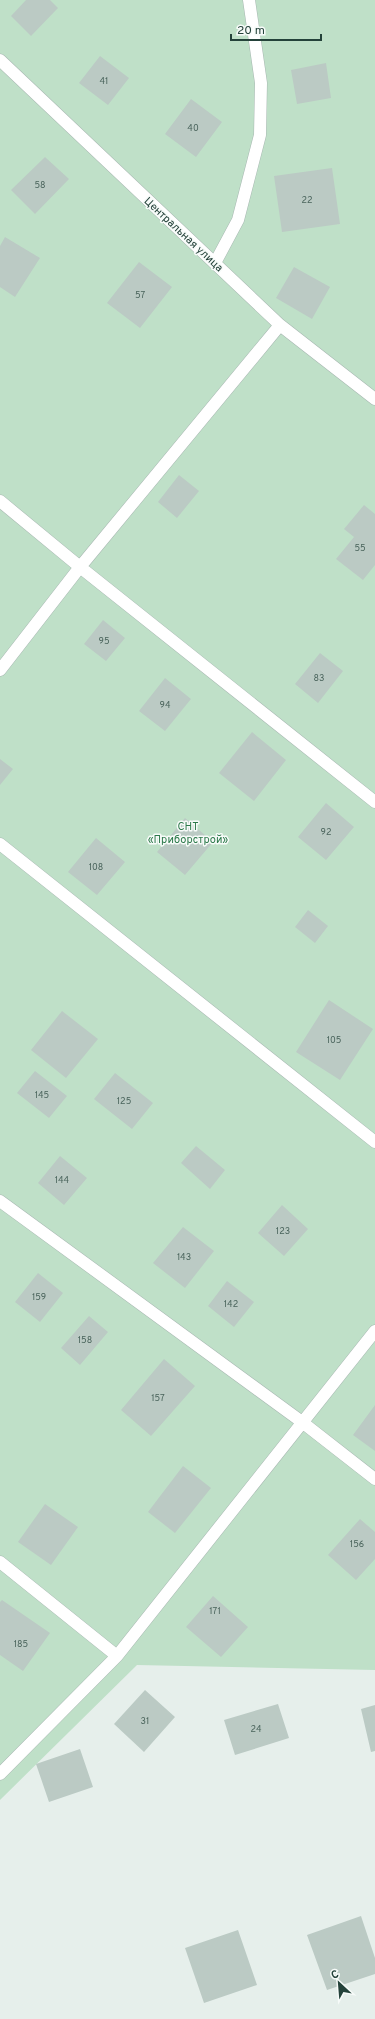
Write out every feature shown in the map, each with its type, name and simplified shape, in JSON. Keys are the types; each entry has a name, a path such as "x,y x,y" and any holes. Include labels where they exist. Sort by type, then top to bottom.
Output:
{"street":[{"path":"215,263 238,220 260,135 261,83 248,0"},
{"name":"Центральная улица","path":"0,60 280,325 375,400"},
{"path":"0,670 80,567 280,325"},
{"path":"0,501 80,567 375,802"},
{"path":"0,844 375,1142"},
{"path":"0,1202 302,1422 375,1479"},
{"path":"0,1774 117,1656 375,1331"},
{"path":"0,1562 117,1656"}],"green space":[{"name":"СНТ «Приборстрой»","path":"0,0 375,0 375,1670 137,1665 0,1800"}],"building":[{"path":"26,0 50,0 58,8 31,36 11,16"},
{"path":"100,56 129,78 108,105 79,83"},
{"path":"326,63 331,98 297,104 291,70"},
{"path":"191,99 222,122 196,157 165,134"},
{"path":"45,157 69,179 35,214 11,190"},
{"path":"332,168 340,224 282,232 274,176"},
{"path":"5,237 40,258 15,297 0,287 0,246"},
{"path":"139,262 172,287 140,328 107,303"},
{"path":"294,267 330,287 312,319 276,298"},
{"path":"179,475 199,491 177,518 158,502"},
{"path":"364,505 375,514 375,565 363,580 336,559 354,537 344,529"},
{"path":"103,620 125,638 106,661 84,644"},
{"path":"320,653 343,671 318,703 295,684"},
{"path":"165,678 191,699 165,731 139,711"},
{"path":"252,732 286,760 254,801 219,773"},
{"path":"0,759 13,769 0,785"},
{"path":"326,803 354,827 326,860 298,837"},
{"path":"185,818 213,842 185,875 157,852"},
{"path":"96,838 125,862 97,895 68,872"},
{"path":"308,910 328,926 315,943 295,927"},
{"path":"329,1000 373,1029 340,1080 296,1052"},
{"path":"62,1011 98,1039 66,1078 31,1050"},
{"path":"35,1071 67,1096 49,1118 17,1093"},
{"path":"115,1073 153,1103 132,1129 94,1099"},
{"path":"196,1146 225,1170 210,1189 181,1163"},
{"path":"60,1156 87,1178 64,1205 38,1183"},
{"path":"282,1205 308,1229 284,1256 258,1233"},
{"path":"183,1227 214,1251 185,1288 153,1263"},
{"path":"38,1273 63,1293 40,1322 15,1302"},
{"path":"227,1281 254,1302 234,1327 208,1306"},
{"path":"89,1316 108,1332 80,1365 61,1348"},
{"path":"164,1359 195,1386 151,1436 121,1410"},
{"path":"375,1405 375,1451 353,1435"},
{"path":"183,1466 211,1488 175,1533 148,1512"},
{"path":"45,1504 78,1527 51,1565 18,1542"},
{"path":"360,1519 375,1532 375,1559 356,1580 328,1555"},
{"path":"213,1596 248,1627 221,1657 186,1627"},
{"path":"2,1600 50,1633 23,1671 0,1655 0,1602"},
{"path":"145,1690 175,1717 144,1752 114,1724"},
{"path":"278,1704 289,1738 235,1755 224,1720"},
{"path":"375,1705 375,1751 371,1752 361,1709"},
{"path":"80,1749 93,1787 49,1802 36,1764"},
{"path":"361,1916 375,1958 375,1974 327,1990 307,1935"},
{"path":"238,1930 257,1985 204,2003 185,1948"}]}
